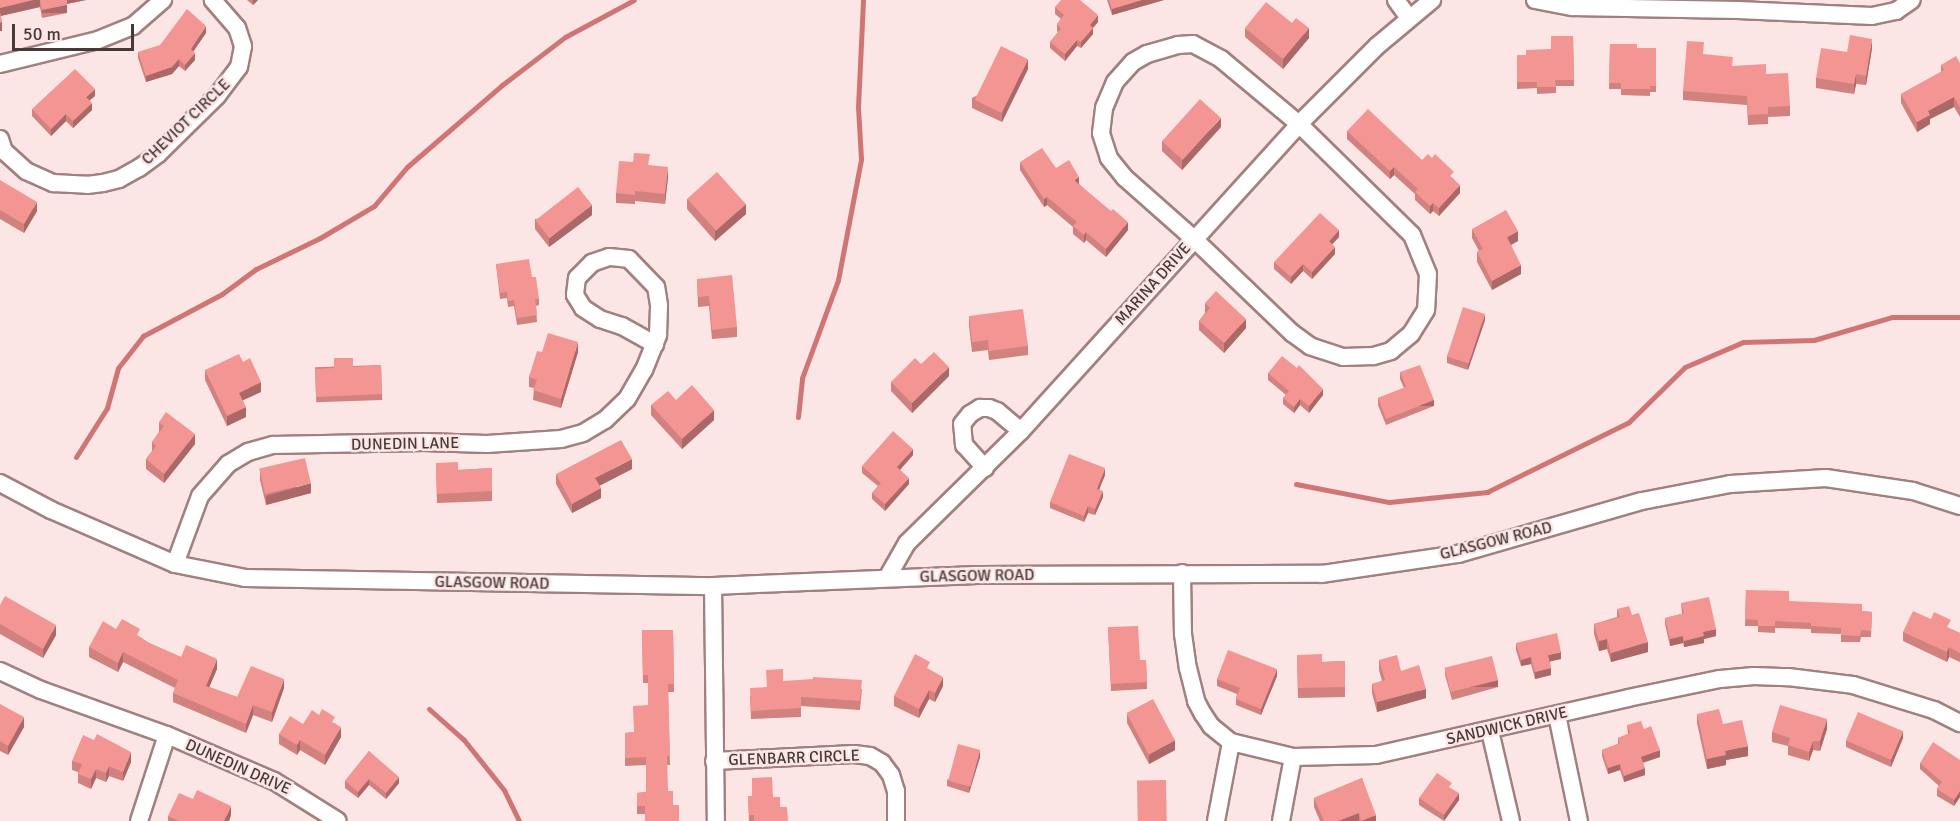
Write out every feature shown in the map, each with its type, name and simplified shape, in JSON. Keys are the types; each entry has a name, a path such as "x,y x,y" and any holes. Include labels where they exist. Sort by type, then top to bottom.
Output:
{"street":[{"path":"0,64 107,37 134,26 163,0"},
{"name":"CHEVIOT CIRCLE","path":"0,139 4,151 26,171 53,183 87,185 103,183 119,179 140,168 158,154 217,96 239,67 243,46 237,28 213,0"},
{"path":"1396,0 1409,18"},
{"name":"MARINA DRIVE","path":"887,578 907,543 1021,431 1299,124 1345,77 1432,0"},
{"path":"1535,0 1572,7 1738,10 1872,16 1896,11 1912,0"},
{"path":"1193,44 1221,59 1299,124 1412,235 1428,274 1426,310 1411,334 1391,351 1373,356 1343,357 1310,346 1292,333 1194,238 1125,178 1109,158 1101,133 1104,108 1115,82 1133,62 1148,54 1178,45 1193,44"},
{"name":"DUNEDIN LANE","path":"174,564 200,496 228,464 248,452 273,446 424,442 488,444 561,439 583,433 605,420 627,399 644,370 655,344 658,335 656,287 628,259 609,257 592,263 577,278 575,295 583,309 655,344"},
{"path":"985,468 964,445 962,423 970,414 980,408 989,408 997,411 1021,431"},
{"name":"GLASGOW ROAD","path":"0,483 105,535 174,564 245,578 712,586 887,578 1182,573 1322,574 1458,554 1642,501 1730,484 1826,478 1913,491 1960,506"},
{"name":"SANDWICK DRIVE","path":"1182,573 1183,634 1188,668 1196,701 1211,726 1231,742 1293,757 1376,755 1720,679 1788,677 1853,685 1934,710 1960,723"},
{"name":"GLENBARR CIRCLE","path":"712,586 716,821"},
{"name":"DUNEDIN DRIVE","path":"0,671 41,690 166,735 274,781 338,821"},
{"path":"1557,715 1579,821"},
{"path":"1490,731 1511,821"},
{"name":"DUNEDIN DRIVE","path":"139,821 166,735"},
{"path":"1216,821 1231,742"},
{"name":"GLENBARR CIRCLE","path":"714,761 854,754 870,756 882,763 891,775 896,791 896,821"},
{"path":"1281,821 1293,757"}],"building":[{"path":"0,0 33,0 0,8"},
{"path":"40,0 67,0 67,5 42,10"},
{"path":"1061,0 1080,0 1098,15 1090,25 1093,28 1081,42 1077,40 1065,54 1050,42 1061,29 1057,24 1064,15 1055,7"},
{"path":"1109,0 1142,0 1112,9"},
{"path":"1266,2 1292,23 1296,18 1309,28 1283,59 1245,28"},
{"path":"187,9 206,26 191,49 195,53 185,65 179,59 172,67 146,76 138,52 160,45"},
{"path":"1850,35 1872,39 1866,76 1856,74 1854,84 1816,78 1821,48 1847,52"},
{"path":"1551,36 1573,36 1574,80 1555,80 1556,87 1537,87 1537,82 1517,82 1517,55 1526,55 1526,50 1551,49"},
{"path":"1687,41 1704,42 1703,54 1733,57 1732,66 1766,64 1766,74 1788,73 1790,106 1768,107 1768,114 1748,115 1747,96 1683,91"},
{"path":"1610,44 1637,44 1637,48 1656,48 1656,86 1650,86 1650,89 1621,89 1621,83 1609,83"},
{"path":"1001,46 1028,59 1002,113 975,100"},
{"path":"1956,56 1960,63 1960,107 1954,97 1928,111 1930,115 1917,122 1901,94 1944,70 1941,65"},
{"path":"75,69 95,89 86,97 92,103 73,121 66,114 51,129 32,109"},
{"path":"1200,99 1221,118 1183,160 1162,141"},
{"path":"1368,109 1422,160 1428,154 1432,158 1435,154 1454,172 1450,176 1460,185 1439,208 1433,203 1430,206 1415,192 1418,189 1394,167 1390,171 1347,131"},
{"path":"1042,148 1056,168 1069,160 1079,177 1074,180 1128,222 1106,249 1086,232 1084,235 1073,226 1077,222 1047,197 1044,199 1020,162"},
{"path":"634,153 650,154 648,165 668,167 665,194 635,191 635,195 616,193 619,161 633,162"},
{"path":"717,172 746,204 716,231 687,199"},
{"path":"0,180 37,202 24,224 0,210"},
{"path":"578,187 592,205 550,238 535,220"},
{"path":"1506,210 1518,231 1507,237 1521,265 1492,281 1477,252 1483,249 1472,229"},
{"path":"1320,213 1339,230 1329,241 1335,247 1312,272 1303,264 1291,277 1274,262"},
{"path":"529,259 532,277 536,277 539,299 535,299 537,315 517,318 514,300 508,301 507,292 500,293 496,264"},
{"path":"732,275 737,327 712,330 709,296 698,297 697,279"},
{"path":"1216,291 1246,319 1224,343 1199,321 1210,308 1205,303"},
{"path":"1463,307 1485,314 1469,364 1447,356"},
{"path":"1023,309 1028,346 989,351 988,340 972,342 969,316"},
{"path":"548,333 578,342 561,399 533,390 537,380 529,377 537,351 542,352"},
{"path":"934,352 949,367 912,403 891,382 915,358 921,364"},
{"path":"239,354 243,362 250,358 261,382 239,393 246,407 227,416 205,370"},
{"path":"1282,356 1297,368 1299,365 1323,389 1309,406 1300,399 1294,407 1283,398 1289,391 1268,373"},
{"path":"334,358 353,358 353,367 381,365 382,394 316,397 315,369 334,368"},
{"path":"1420,365 1434,400 1386,419 1378,398 1406,387 1400,372"},
{"path":"692,385 714,410 682,439 651,405 668,391 676,400"},
{"path":"166,412 195,434 164,474 146,459 156,446 152,442 164,426 159,422"},
{"path":"893,431 913,449 897,467 909,478 885,504 872,493 881,483 862,466"},
{"path":"621,440 632,459 595,478 601,488 572,504 556,474"},
{"path":"1069,454 1105,468 1097,489 1103,491 1095,509 1088,506 1084,516 1050,502"},
{"path":"305,458 311,483 265,494 259,469"},
{"path":"458,462 458,470 492,468 492,491 437,494 436,463"},
{"path":"1746,590 1789,591 1789,601 1862,604 1862,611 1872,612 1871,631 1861,630 1860,636 1841,635 1841,628 1811,626 1811,623 1775,621 1775,626 1758,626 1758,620 1745,619"},
{"path":"5,596 56,625 43,649 0,624 0,605"},
{"path":"1709,597 1716,629 1703,632 1704,636 1684,641 1683,636 1670,639 1665,618 1684,613 1681,603"},
{"path":"1629,606 1632,615 1639,613 1648,642 1611,653 1607,639 1599,641 1594,624 1620,617 1617,609"},
{"path":"1913,611 1931,619 1934,612 1951,620 1947,627 1960,633 1960,653 1949,647 1947,652 1903,632"},
{"path":"122,619 140,629 137,635 149,643 181,657 186,645 217,659 206,686 237,697 251,666 284,679 272,712 253,705 246,724 173,693 178,680 123,652 118,663 89,647 103,621 116,629"},
{"path":"1138,626 1140,660 1146,660 1147,682 1111,684 1108,627"},
{"path":"642,630 673,630 674,684 668,684 670,756 667,756 668,791 673,791 673,805 679,805 679,821 645,821 645,806 637,806 637,793 646,792 646,757 625,758 625,733 634,732 633,706 648,705 648,675 643,675"},
{"path":"1557,633 1561,652 1548,655 1551,668 1535,672 1531,657 1521,660 1516,643"},
{"path":"1228,650 1277,669 1261,709 1236,699 1240,688 1217,679"},
{"path":"915,654 930,662 927,668 943,677 935,693 929,690 919,709 894,696"},
{"path":"1322,654 1322,662 1345,661 1345,687 1298,688 1297,655"},
{"path":"1397,655 1401,671 1419,665 1426,689 1377,702 1372,684 1385,680 1379,660"},
{"path":"1492,656 1498,680 1451,692 1444,668"},
{"path":"783,669 783,681 813,679 813,677 862,680 860,701 801,697 801,708 751,711 750,688 767,687 766,670"},
{"path":"1153,699 1175,740 1149,755 1127,713"},
{"path":"0,704 24,717 8,746 0,741"},
{"path":"1780,705 1827,719 1820,741 1813,741 1809,752 1788,745 1790,738 1772,732"},
{"path":"322,709 335,717 332,722 341,727 325,755 300,740 297,745 279,734 290,716 303,724 312,710 319,715"},
{"path":"1719,709 1723,724 1742,720 1748,746 1725,751 1726,755 1707,759 1697,714"},
{"path":"1858,712 1903,731 1891,760 1846,741"},
{"path":"1641,721 1644,729 1651,726 1660,750 1641,757 1645,768 1624,776 1620,764 1608,768 1602,750 1620,743 1618,738 1630,733 1627,725"},
{"path":"97,734 131,752 123,772 109,766 106,773 96,769 91,779 78,774 82,764 72,761 83,735 94,740"},
{"path":"1933,742 1960,760 1960,791 1954,800 1937,789 1942,782 1920,763"},
{"path":"958,744 980,750 970,787 948,781"},
{"path":"369,751 399,777 386,793 369,779 358,792 345,781"},
{"path":"1437,773 1452,783 1449,787 1459,793 1444,815 1419,798"},
{"path":"772,777 773,797 780,797 780,807 787,807 788,821 754,821 754,815 749,815 748,796 752,796 752,778"},
{"path":"1362,778 1376,815 1361,821 1359,813 1338,821 1324,821 1314,798"},
{"path":"1166,780 1167,821 1138,821 1137,781"},
{"path":"197,790 231,806 224,821 179,821 168,816 179,793 193,799"}],"waterway":[{"path":"76,457 107,408 118,368 143,336 222,294 256,269 320,238 374,206 407,167 502,85 565,37 634,0"},
{"path":"798,417 802,378 838,280 861,159 858,107 863,0"},
{"path":"1296,484 1389,502 1487,492 1629,422 1685,367 1743,342 1814,340 1892,317 1960,317"},
{"path":"429,709 464,740 504,790 519,821"}]}
